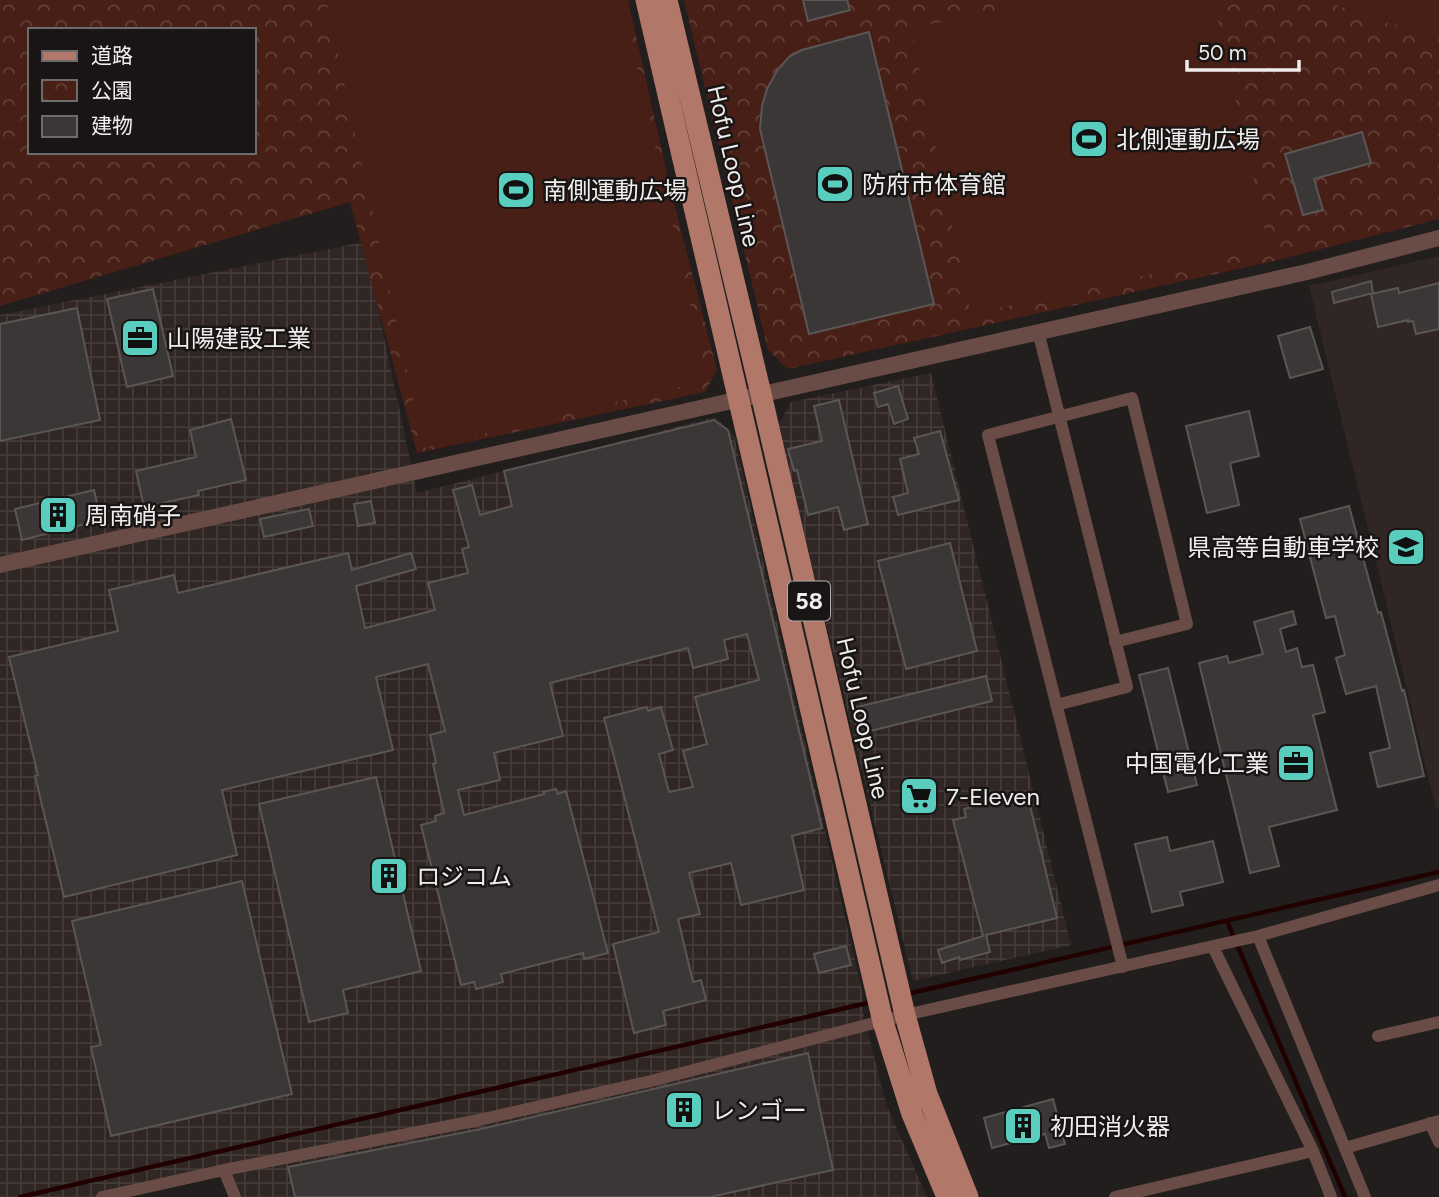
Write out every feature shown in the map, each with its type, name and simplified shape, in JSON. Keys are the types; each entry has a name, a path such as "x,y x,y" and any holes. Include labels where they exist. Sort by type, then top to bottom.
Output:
{"main road":[{"name":"Hofu Loop Line","path":"646,0 883,1022 912,1114 947,1197"},
{"name":"Hofu Loop Line","path":"667,0 905,1015 927,1094 968,1197"}],"street":[{"path":"0,565 1307,272 1439,238"},
{"path":"1038,331 1127,687 1056,705"},
{"path":"1115,642 1187,624 1132,398 988,435 1123,967"},
{"path":"105,1197 224,1170 492,1117 651,1081 905,1015 1258,936 1439,885"},
{"path":"1258,936 1364,1197"},
{"path":"1213,947 1313,1151 1331,1197"},
{"path":"1378,1036 1439,1022"},
{"path":"1345,1148 1435,1122 1439,1142"},
{"path":"1115,1197 1313,1151"},
{"path":"224,1170 235,1197"}],"shaded area":[{"path":"364,242 417,493 715,417 734,435 862,991 863,1013 886,1104 927,1197 235,1197 223,1170 102,1197 0,1197 0,315"},
{"name":"県高等自動車学校","path":"1439,256 1439,808 1436,809 1309,286"},
{"path":"931,373 1071,945 913,981 778,425 791,402"}],"green space":[{"name":"南側運動広場","path":"0,0 628,0 670,187 717,370 705,392 417,453 350,202 0,306"},
{"name":"南側運動広場","path":"326,0 622,0 707,380 424,448"},
{"path":"684,0 1439,0 1439,219 1274,261 788,369 768,350"},
{"name":"北側運動広場","path":"1042,0 1213,0 1269,248 971,314 911,29"},
{"path":"1322,0 1439,0 1439,32 1381,22"}],"building":[{"path":"803,0 847,0 850,10 808,21"},
{"path":"869,32 934,304 809,334 760,129 762,106 767,89 778,69 790,56 802,50"},
{"path":"1362,132 1371,163 1314,179 1323,210 1303,215 1285,154"},
{"path":"1371,281 1373,293 1334,303 1332,292"},
{"path":"1439,283 1439,329 1416,334 1413,321 1408,320 1378,327 1371,294 1398,288 1399,293"},
{"name":"山陽建設工業","path":"153,289 173,376 127,387 107,299"},
{"path":"77,308 100,420 0,441 0,324"},
{"path":"1310,327 1323,369 1290,378 1278,336"},
{"path":"898,386 908,419 894,424 888,404 878,407 874,393"},
{"path":"839,400 868,524 844,530 838,507 808,515 797,470 794,471 788,449 822,441 814,406"},
{"path":"1249,411 1259,456 1230,463 1239,505 1207,513 1186,426"},
{"path":"231,419 246,480 198,491 199,495 144,507 136,471 196,457 190,430"},
{"path":"714,420 728,430 822,828 792,836 804,890 741,905 731,863 689,873 700,914 678,919 693,982 701,980 706,1000 663,1011 666,1025 634,1033 613,944 659,932 604,718 647,707 648,711 661,707 673,750 659,754 669,792 693,787 683,751 707,744 695,697 759,680 747,634 724,640 728,659 693,668 688,648 550,683 563,736 494,753 500,780 458,790 464,815 544,794 543,792 556,789 558,794 566,791 608,953 584,959 583,953 501,974 503,982 476,989 474,982 461,985 421,825 436,821 435,816 444,813 433,764 436,763 430,735 445,731 428,664 376,677 393,750 222,790 237,855 64,897 9,657 118,631 109,590 174,575 178,593 348,553 352,570 411,553 416,569 356,586 365,628 435,610 428,583 468,573 462,549 469,547 453,490 472,485 480,515 512,506 504,471"},
{"path":"940,431 959,500 898,515 893,497 908,493 900,459 919,454 914,438"},
{"name":"周南硝子","path":"94,490 101,520 22,540 15,509"},
{"path":"371,501 375,523 358,526 354,504"},
{"path":"1349,506 1378,613 1381,612 1402,691 1404,690 1424,776 1378,787 1370,753 1390,748 1376,686 1346,694 1336,658 1345,655 1335,616 1326,618 1300,519"},
{"path":"309,509 313,526 264,537 260,519"},
{"path":"950,543 977,651 906,669 878,561"},
{"path":"1293,611 1296,624 1280,629 1286,652 1297,648 1302,667 1313,665 1325,712 1313,715 1337,810 1269,827 1279,866 1250,873 1199,663 1227,656 1229,663 1263,654 1254,622"},
{"path":"1168,668 1197,785 1168,792 1139,675"},
{"path":"986,676 992,701 858,734 853,708"},
{"path":"376,777 421,971 343,990 348,1013 309,1022 259,804"},
{"path":"1027,793 1057,918 986,935 990,952 942,963 938,950 983,936 953,820 966,817 964,809"},
{"path":"1167,837 1170,851 1213,841 1223,882 1180,892 1183,905 1152,912 1135,844"},
{"path":"242,881 292,1094 111,1136 91,1047 101,1045 72,921"},
{"path":"846,946 851,965 819,973 814,954"},
{"name":"レンゴー","path":"808,1053 833,1170 710,1197 295,1197 288,1167 481,1129"},
{"name":"初田消火器","path":"1053,1099 1065,1144 1049,1148 1045,1134 992,1148 984,1118"}],"waterway":[{"path":"907,994 1439,872"},
{"path":"1227,921 1345,1197"},
{"path":"20,1197 872,1002"}],"place":[{"name":"北側運動広場","path":"1089,139"},
{"name":"防府市体育館","path":"835,184"},
{"name":"南側運動広場","path":"516,190"},
{"name":"山陽建設工業","path":"140,338"},
{"name":"周南硝子","path":"58,515"},
{"name":"県高等自動車学校","path":"1406,547"},
{"name":"中国電化工業","path":"1296,763"},
{"name":"7-Eleven","path":"919,796"},
{"name":"ロジコム","path":"389,876"},
{"name":"レンゴー","path":"684,1110"},
{"name":"初田消火器","path":"1023,1126"}]}
